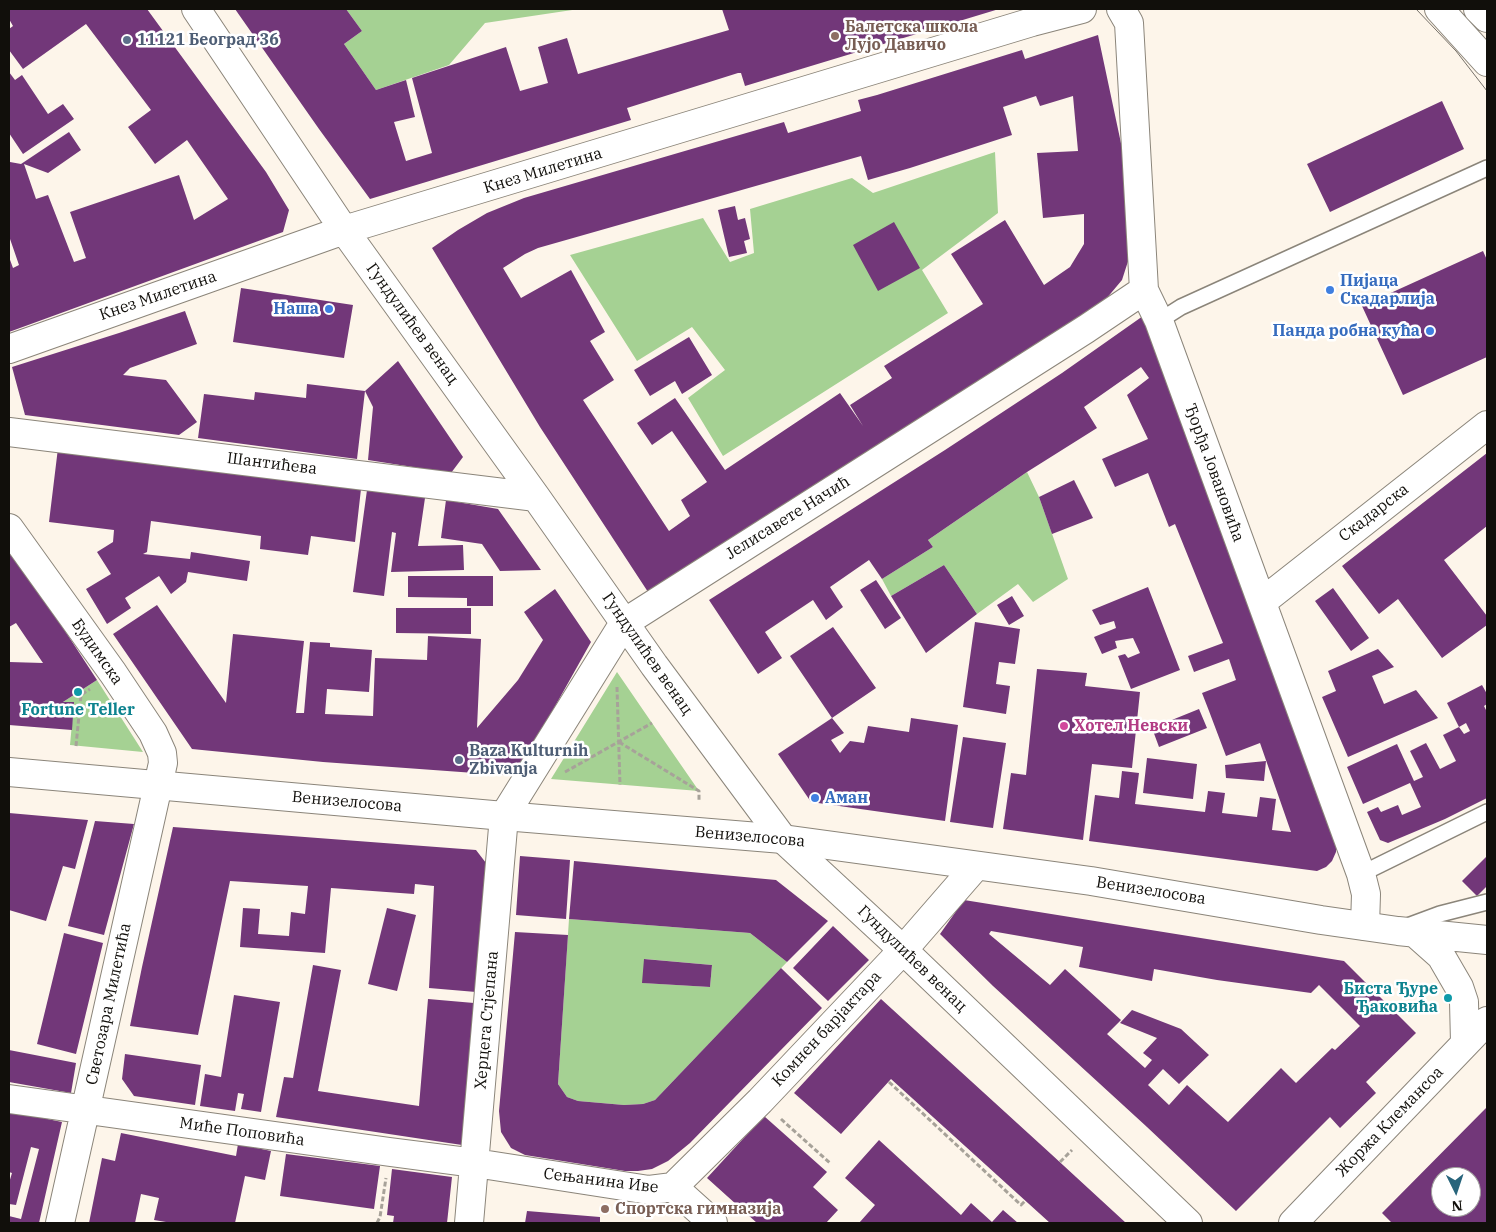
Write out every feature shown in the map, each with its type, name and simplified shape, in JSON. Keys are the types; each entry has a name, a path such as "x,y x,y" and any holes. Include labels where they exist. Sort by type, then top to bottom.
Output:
{"street":[{"name":"Гундулићев венац","path":"196,9 344,230 624,623 783,839 903,950 1188,1223"},
{"name":"Кнез Милетина","path":"9,349 344,230 1032,22 1082,9"},
{"name":"Ђорђа Јовановића","path":"1121,9 1129,23 1144,290 1159,321 1361,874 1366,894 1365,926"},
{"path":"1439,9 1487,62"},
{"path":"1478,9 1487,18"},
{"name":"Јелисавете Начић","path":"504,816 624,623 1070,340 1144,290"},
{"name":"Скадарска","path":"1262,602 1487,425"},
{"name":"Шантићева","path":"9,432 536,497"},
{"name":"Будимска","path":"9,528 153,733 162,753 158,785"},
{"name":"Венизелосова","path":"9,772 783,839 1092,881 1365,926 1487,940"},
{"name":"Светозара Милетића","path":"60,1223 158,785"},
{"name":"Херцега Стјепана","path":"469,1223 504,816"},
{"name":"Комнен барјактара","path":"673,1187 760,1101 903,950 976,866"},
{"path":"1406,931 1441,956 1459,987 1464,1002 1465,1043"},
{"name":"Жоржа Клемансоа","path":"1293,1223 1487,1021"},
{"name":"Миће Поповића","path":"9,1099 475,1163"},
{"name":"Сењанина Иве","path":"475,1163 649,1190 673,1187 713,1223"}],"lane":[{"path":"1159,321 1181,307 1487,168"},
{"path":"1361,874 1487,812"},
{"path":"1406,931 1414,923 1487,902"}],"path":[{"path":"76,746 80,695 113,674"},
{"path":"617,682 620,785"},
{"path":"559,774 652,723"},
{"path":"619,742 699,791 699,802"},
{"path":"889,1082 1021,1206 1025,1201"},
{"path":"760,1101 831,1164"},
{"path":"376,1223 380,1217 390,1152"}],"green space":[{"path":"346,9 579,9 485,23 449,65 376,90 344,44 362,31"},
{"path":"995,152 998,213 922,270 948,313 723,456 688,398 725,370 692,327 637,361 570,255 703,218 730,262 754,253 750,209 852,178 873,193"},
{"path":"1027,472 1039,497 1068,579 1033,602 1018,584 977,614 944,565 891,596 882,579 933,547 928,540"},
{"path":"617,672 652,723 699,791 551,779"},
{"path":"97,680 143,752 70,745 74,702 63,702"},
{"path":"569,919 750,933 787,962 655,1100 643,1104 624,1105 578,1101 567,1097 558,1084","holes":["645,959 712,965 710,987 643,983"]}],"building":[{"path":"9,9 147,9 266,172 289,210 283,232 9,332 9,257 13,268 19,265 9,236 10,162 21,164 69,132 81,150 48,173 24,164 36,199 48,195 74,262 86,258 70,212 179,175 194,220 228,199 187,140 155,164 128,127 151,110 86,24 23,69 9,50 9,29 13,26 9,19"},
{"path":"235,9 346,9 362,31 344,44 376,90 406,80 415,117 394,122 406,161 432,153 412,78 506,47 520,91 548,83 538,47 567,38 578,74 729,30 722,9 999,9 745,86 741,73 738,73 627,108 631,120 370,199"},
{"path":"1098,35 1122,148 1131,252 1122,280 1101,305 648,592 540,427 432,248 487,213 524,198 784,122 788,133 861,111 858,100 1022,50 1025,59","holes":["1036,96 1040,106 1073,96 1078,151 1037,153 1043,218 1084,214 1084,244 1070,267 1044,285 1005,220 951,254 983,304 884,366 892,378 850,405 863,426 840,393 725,470 675,398 637,423 652,445 672,431 707,482 681,500 690,516 669,531 583,400 614,380 590,341 605,332 571,270 521,298 503,268 538,248 861,156 868,180 910,168 1012,135 1003,107"]},
{"path":"9,72 15,80 22,75 48,114 63,104 74,119 23,154 9,133"},
{"path":"1442,101 1464,149 1330,212 1307,164"},
{"path":"735,206 738,220 745,218 750,239 744,241 747,253 729,257 718,210"},
{"path":"894,222 920,268 878,291 853,245"},
{"name":"Панда робна кућа","path":"1483,251 1487,260 1487,357 1403,395 1362,306"},
{"path":"241,288 353,305 344,358 233,342"},
{"path":"185,311 197,344 130,368 123,375 166,380 197,422 179,435 25,415 12,367"},
{"path":"1143,316 1336,842 1336,852 1332,861 1326,867 1317,871 1089,841 1095,795 1119,798 1122,771 1139,773 1135,804 1205,812 1208,791 1225,793 1222,813 1257,817 1260,797 1276,799 1272,830 1291,832 1260,743 1226,756 1202,693 1236,680 1229,659 1194,672 1188,656 1223,643 1175,524 1169,527 1148,473 1115,487 1102,459 1148,439 1127,395 1149,378 1141,367 1084,407 1097,428 1027,472 928,540 933,547 882,579 869,560 830,587 843,607 826,620 813,600 765,632 782,658 758,674 709,600 945,450 1062,373"},
{"path":"689,337 712,375 682,394 675,381 650,396 634,370"},
{"path":"398,361 463,457 451,473 368,460 373,407 365,391"},
{"path":"307,384 365,391 357,459 198,438 204,394 254,400 255,392 306,398"},
{"path":"58,448 361,489 355,542 311,536 308,555 260,549 261,536 151,521 147,552 143,554 190,559 191,552 250,561 247,581 188,572 186,582 171,594 159,576 125,598 131,608 107,624 86,589 111,574 97,552 113,542 114,530 49,522"},
{"path":"1487,453 1487,526 1444,560 1487,616 1487,625 1442,658 1398,599 1379,614 1342,566"},
{"path":"1074,480 1093,518 1052,534 1039,497"},
{"path":"367,490 425,498 418,546 463,545 464,570 391,572 396,533 392,532 384,596 353,592"},
{"path":"446,500 498,509 541,570 500,571 482,544 441,538"},
{"path":"9,545 97,680 63,702 74,702 72,730 9,725 9,662 43,663 16,623 9,627"},
{"path":"944,565 977,614 926,653 891,596"},
{"path":"408,576 493,576 493,606 467,606 467,598 408,597"},
{"path":"876,580 901,618 885,629 860,590"},
{"path":"1148,587 1180,670 1131,689 1118,656 1125,654 1128,658 1140,653 1133,638 1115,641 1117,648 1102,654 1094,637 1116,628 1114,621 1100,625 1092,610"},
{"path":"1333,588 1369,638 1351,651 1315,601"},
{"path":"555,589 591,642 516,776 323,762 192,749 113,634 157,605 226,703 233,634 304,641 296,713 304,713 310,642 330,643 330,647 372,650 369,692 327,689 325,714 373,716 375,658 427,660 428,636 481,639 477,728 518,680 543,640 524,612"},
{"path":"1012,596 1024,616 1009,625 997,605"},
{"path":"396,608 471,608 471,634 396,633"},
{"path":"975,622 1020,629 1015,664 999,662 996,684 1010,686 1006,714 963,707"},
{"path":"833,627 876,688 832,718 790,656"},
{"path":"1378,649 1394,667 1372,676 1384,704 1416,690 1438,718 1348,757 1322,697 1336,691 1328,671"},
{"name":"Хотел Невски","path":"1037,669 1087,673 1085,686 1140,692 1132,768 1092,764 1083,840 1003,829 1011,773 1026,775"},
{"path":"1482,685 1487,694 1487,704 1484,706 1487,712 1487,798 1445,819 1388,843 1380,840 1367,812 1378,807 1381,812 1398,805 1402,815 1421,807 1410,783 1363,804 1347,767 1397,744 1414,781 1423,777 1410,751 1426,743 1440,769 1456,761 1443,735 1459,727 1447,703","holes":["1466,723 1470,731 1464,734 1459,727"]},
{"path":"1199,709 1207,728 1159,747 1152,728"},
{"path":"832,718 844,733 831,740 840,753 850,741 864,743 868,726 909,732 911,718 958,725 945,821 811,802 778,754"},
{"path":"963,737 1006,743 993,828 950,822"},
{"path":"1147,758 1197,764 1193,799 1143,793"},
{"path":"1266,761 1264,781 1226,778 1225,765"},
{"path":"9,813 88,820 75,869 63,866 46,921 9,910"},
{"path":"95,821 134,824 104,935 68,926"},
{"path":"173,827 476,850 486,863 476,992 429,988 434,886 415,884 414,894 331,888 325,953 240,947 243,908 260,909 258,934 289,936 291,912 305,914 308,886 230,881 198,1035 130,1026"},
{"path":"520,856 570,860 566,919 516,915"},
{"path":"1487,856 1487,886 1477,896 1462,881"},
{"path":"574,861 776,880 828,921 787,962 750,933 569,919"},
{"path":"964,900 1344,961 1416,1033 1366,1082 1376,1093 1340,1128 1330,1117 1236,1211 993,986 940,934","holes":["991,931 1083,947 1079,967 1152,981 1154,969 1311,993 1319,985 1360,1026 1335,1050 1332,1048 1296,1083 1281,1068 1228,1122 1187,1085 1169,1105 1148,1085 1163,1069 1179,1084 1209,1055 1181,1029 1132,1010 1120,1023 1157,1038 1143,1053 1152,1060 1145,1068 1107,1034 1121,1020 1065,969 1050,985 989,934"]},
{"path":"387,908 416,915 397,991 368,984"},
{"path":"833,926 869,960 828,1001 793,968"},
{"path":"515,932 568,935 558,1084 567,1097 578,1101 624,1105 643,1104 655,1100 781,968 822,1008 690,1143 668,1161 652,1169 625,1171 525,1155 511,1148 501,1132 499,1111"},
{"path":"64,933 103,943 76,1054 37,1044"},
{"path":"644,959 712,965 710,987 642,983"},
{"path":"313,965 341,970 318,1091 419,1106 428,999 474,1003 462,1145 276,1117 284,1077 293,1078"},
{"path":"234,995 280,1002 261,1112 241,1109 244,1094 238,1093 235,1111 200,1106 205,1074 221,1077"},
{"path":"881,999 1126,1223 1050,1223 891,1079 841,1134 794,1093"},
{"path":"9,1050 76,1063 71,1093 9,1082"},
{"path":"125,1054 201,1065 195,1105 134,1096 122,1079"},
{"path":"1487,1107 1487,1223 1392,1223 1382,1213"},
{"path":"9,1111 62,1122 39,1223 9,1223 9,1216 21,1219 39,1149 31,1147 16,1205 9,1204 9,1183 12,1173 9,1172"},
{"path":"764,1116 827,1172 813,1187 838,1210 826,1223 757,1223 707,1178"},
{"path":"121,1133 236,1156 238,1144 271,1151 265,1180 245,1176 235,1223 172,1223 154,1220 159,1198 141,1194 135,1223 89,1223 102,1158 115,1161"},
{"path":"879,1140 961,1215 971,1203 992,1222 1003,1210 1018,1223 859,1223 875,1205 845,1178"},
{"path":"286,1154 380,1166 374,1209 280,1196"},
{"path":"392,1169 452,1177 447,1223 393,1223 394,1216 387,1215"},
{"path":"527,1211 600,1217 600,1223 525,1223"}],"tram line":[{"path":"1416,9 1456,51 1487,91"}],"place":[{"name":"Балетска школа Лујо Давичо","path":"835,36"},
{"name":"11121 Београд 36","path":"127,40"},
{"name":"Пијаца Скадарлија","path":"1330,290"},
{"name":"Наша","path":"329,309"},
{"name":"Панда робна кућа","path":"1430,331"},
{"name":"Fortune Teller","path":"78,692"},
{"name":"Хотел Невски","path":"1064,726"},
{"name":"Baza Kulturnih Zbivanja","path":"459,760"},
{"name":"Аман","path":"815,798"},
{"name":"Биста Ђуре Ђаковића","path":"1448,998"},
{"name":"Спортска гимназија","path":"605,1209"}]}
